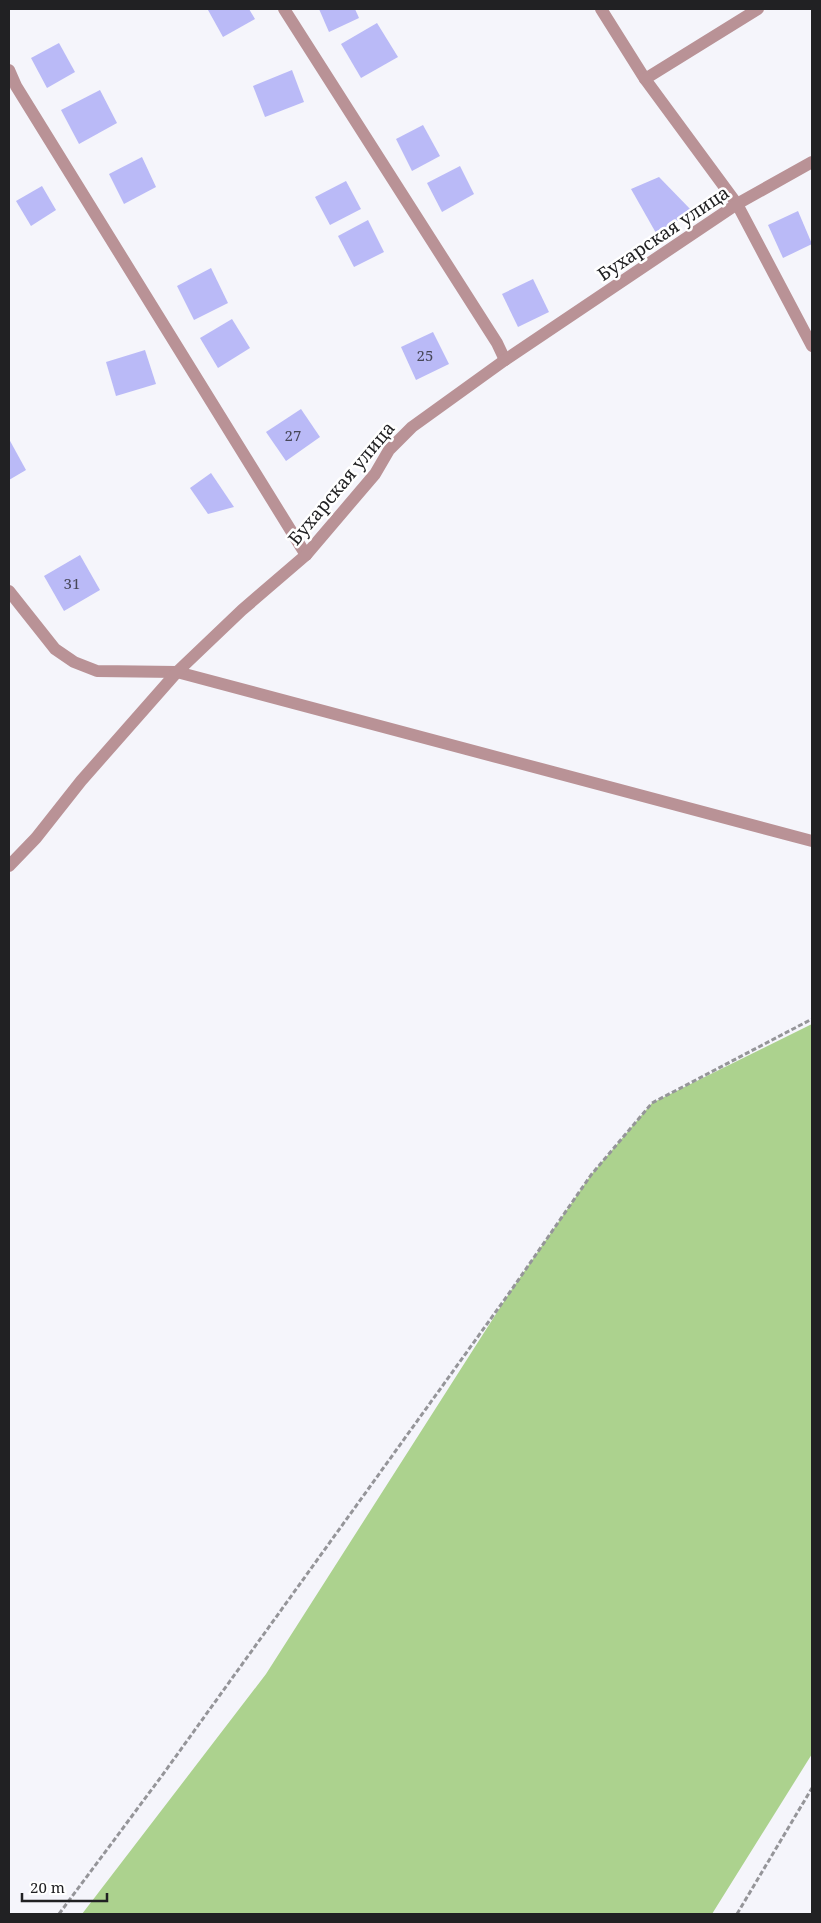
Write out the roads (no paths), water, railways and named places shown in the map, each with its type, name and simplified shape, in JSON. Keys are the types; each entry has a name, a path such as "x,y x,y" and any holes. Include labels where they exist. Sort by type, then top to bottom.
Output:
{"street":[{"path":"284,9 497,342 505,360"},
{"path":"601,9 645,78 737,204 812,346"},
{"path":"645,78 758,9"},
{"path":"9,70 26,103 306,554"},
{"name":"Бухарская улица","path":"9,866 36,838 81,781 177,672 242,610 306,554 375,474 389,450 412,427 505,360 737,204 812,162"},
{"path":"9,591 55,649 74,662 97,671 177,672 812,841"}]}
